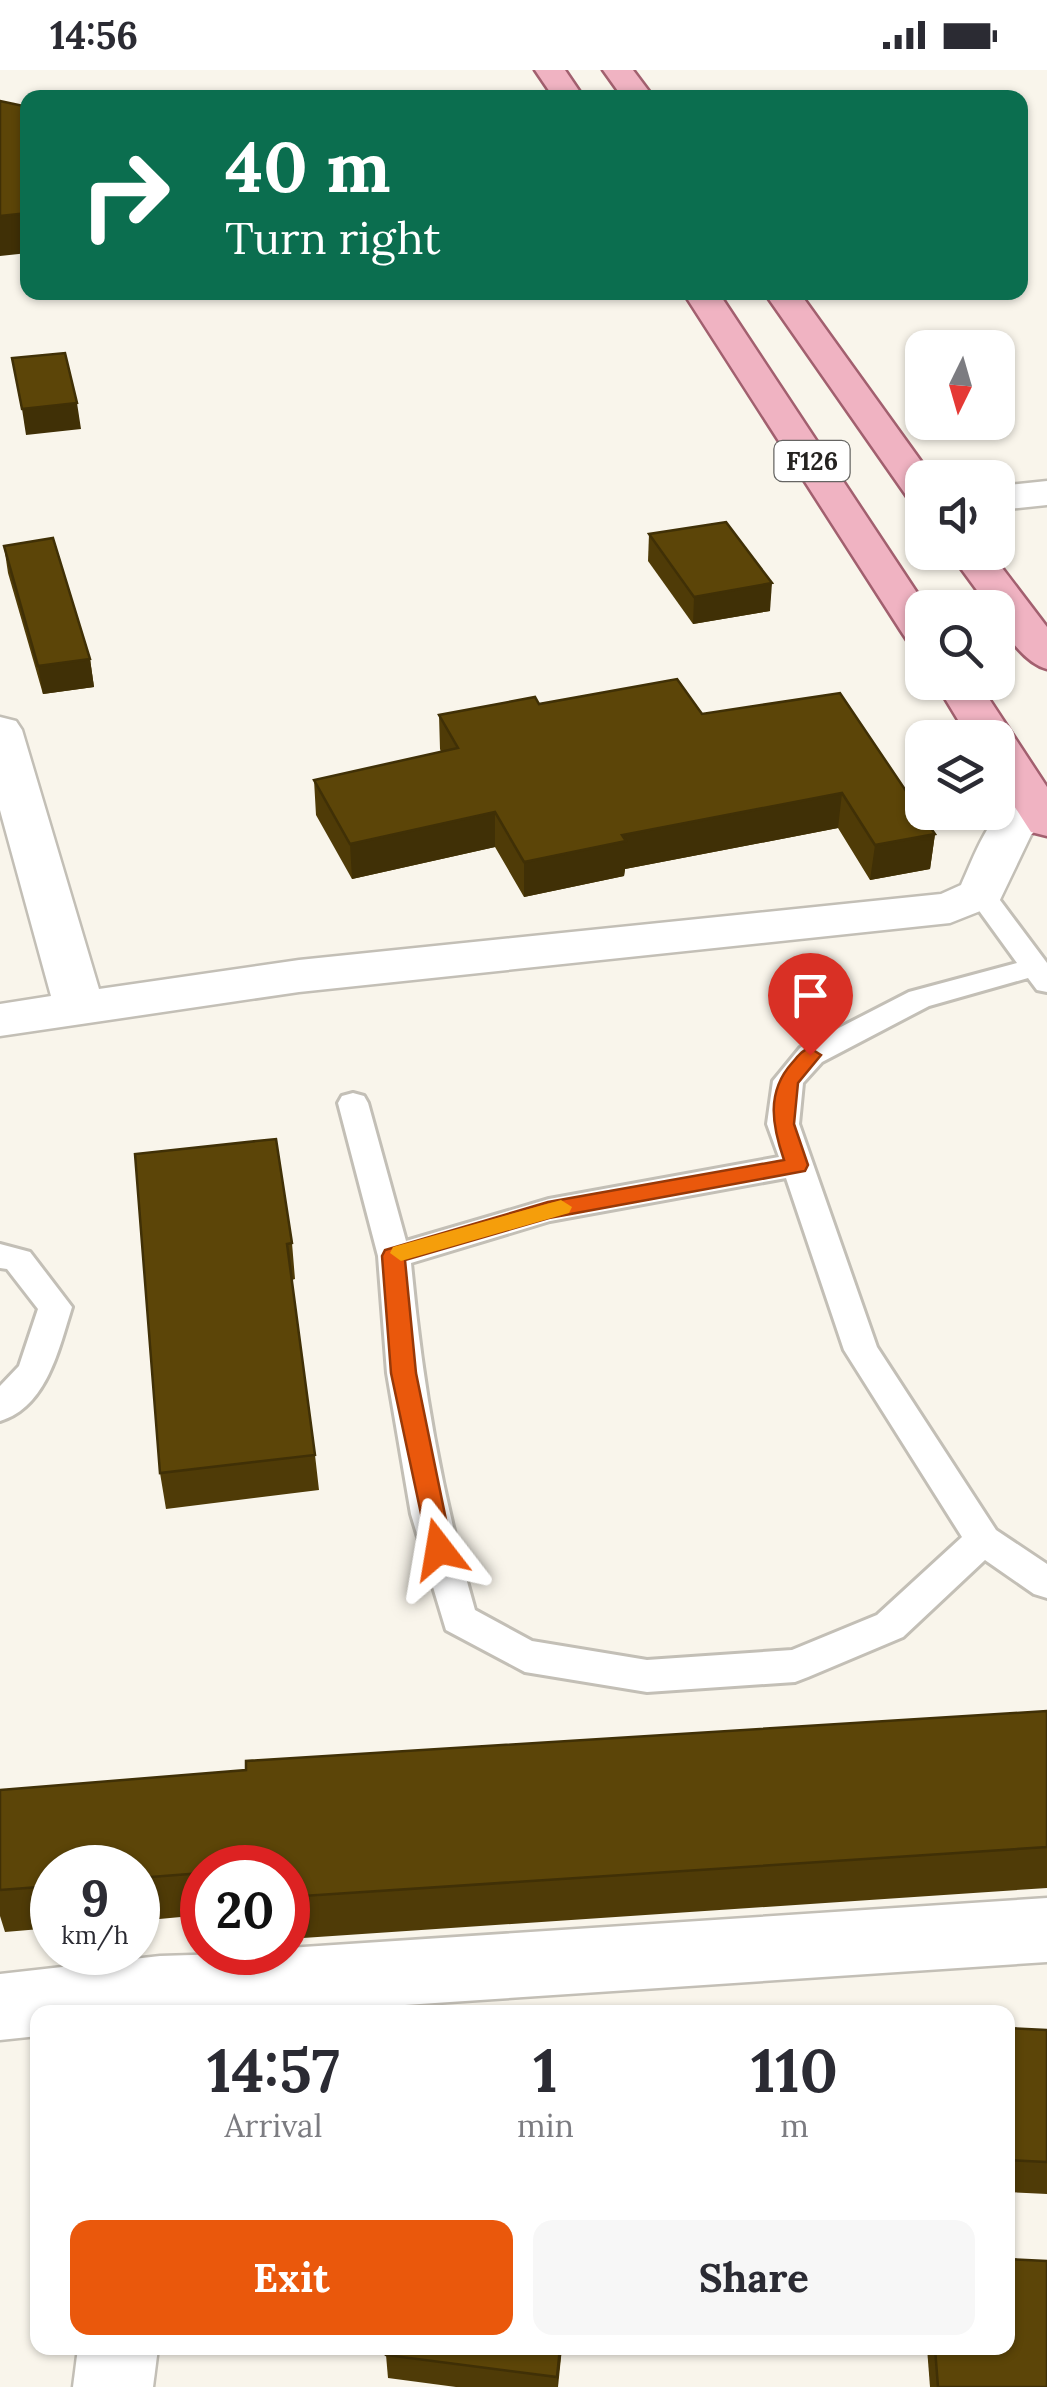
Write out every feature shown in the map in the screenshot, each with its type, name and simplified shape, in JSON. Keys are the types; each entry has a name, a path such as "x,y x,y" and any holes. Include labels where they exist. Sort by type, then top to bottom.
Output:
{"main road":[{"name":"F126","path":"705,300 905,605"},
{"name":"F126","path":"786,300 905,466"},
{"path":"982,570 1047,656"},
{"path":"1015,773 1041,813"}],"street":[{"path":"1015,496 1047,493"},
{"path":"0,730 78,1007"},
{"path":"0,1020 299,976 950,908 981,894 1010,830 1041,813"},
{"path":"53,2005 158,2001 1047,1930"},
{"path":"0,2007 30,2006"},
{"path":"113,2387 117,2355"}],"lane":[{"path":"981,894 1041,975 918,999 810,1055 788,1082 783,1124 861,1350 984,1540 1047,1583"},
{"path":"353,1103 394,1256 404,1373 430,1514 459,1619 525,1656 648,1676 795,1666 890,1626 984,1540"},
{"path":"394,1256 548,1210 797,1165"},
{"path":"0,1256 18,1260 56,1307 34,1372 0,1408"}],"building":[{"path":"0,101 20,105 20,214 0,216"},
{"path":"65,353 77,403 22,409 12,358"},
{"path":"726,522 772,583 694,597 649,534"},
{"path":"53,538 90,659 38,666 4,546"},
{"path":"677,679 702,714 840,693 905,789 905,830 932,830 935,834 875,845 842,793 622,835 626,841 524,862 495,812 350,844 314,780 458,748 439,715 535,697 539,704"},
{"path":"276,1139 292,1243 287,1244 315,1455 160,1473 135,1154"},
{"path":"1047,1711 1047,1847 310,1896 310,1845 180,1845 180,1875 160,1876 160,1845 30,1845 30,1888 0,1890 0,1790 246,1770 246,1761"},
{"path":"1015,2028 1047,2030 1047,2162 1015,2160"},
{"path":"1015,2259 1047,2261 1047,2387 938,2387 936,2355 1015,2355"},
{"path":"386,2355 559,2355 557,2377"}],"slow traffic":[{"path":"401,1253 561,1207"}],"route":[{"path":"439,1549 404,1373 394,1256 548,1210 797,1165 783,1124 788,1082 810,1055"}]}
